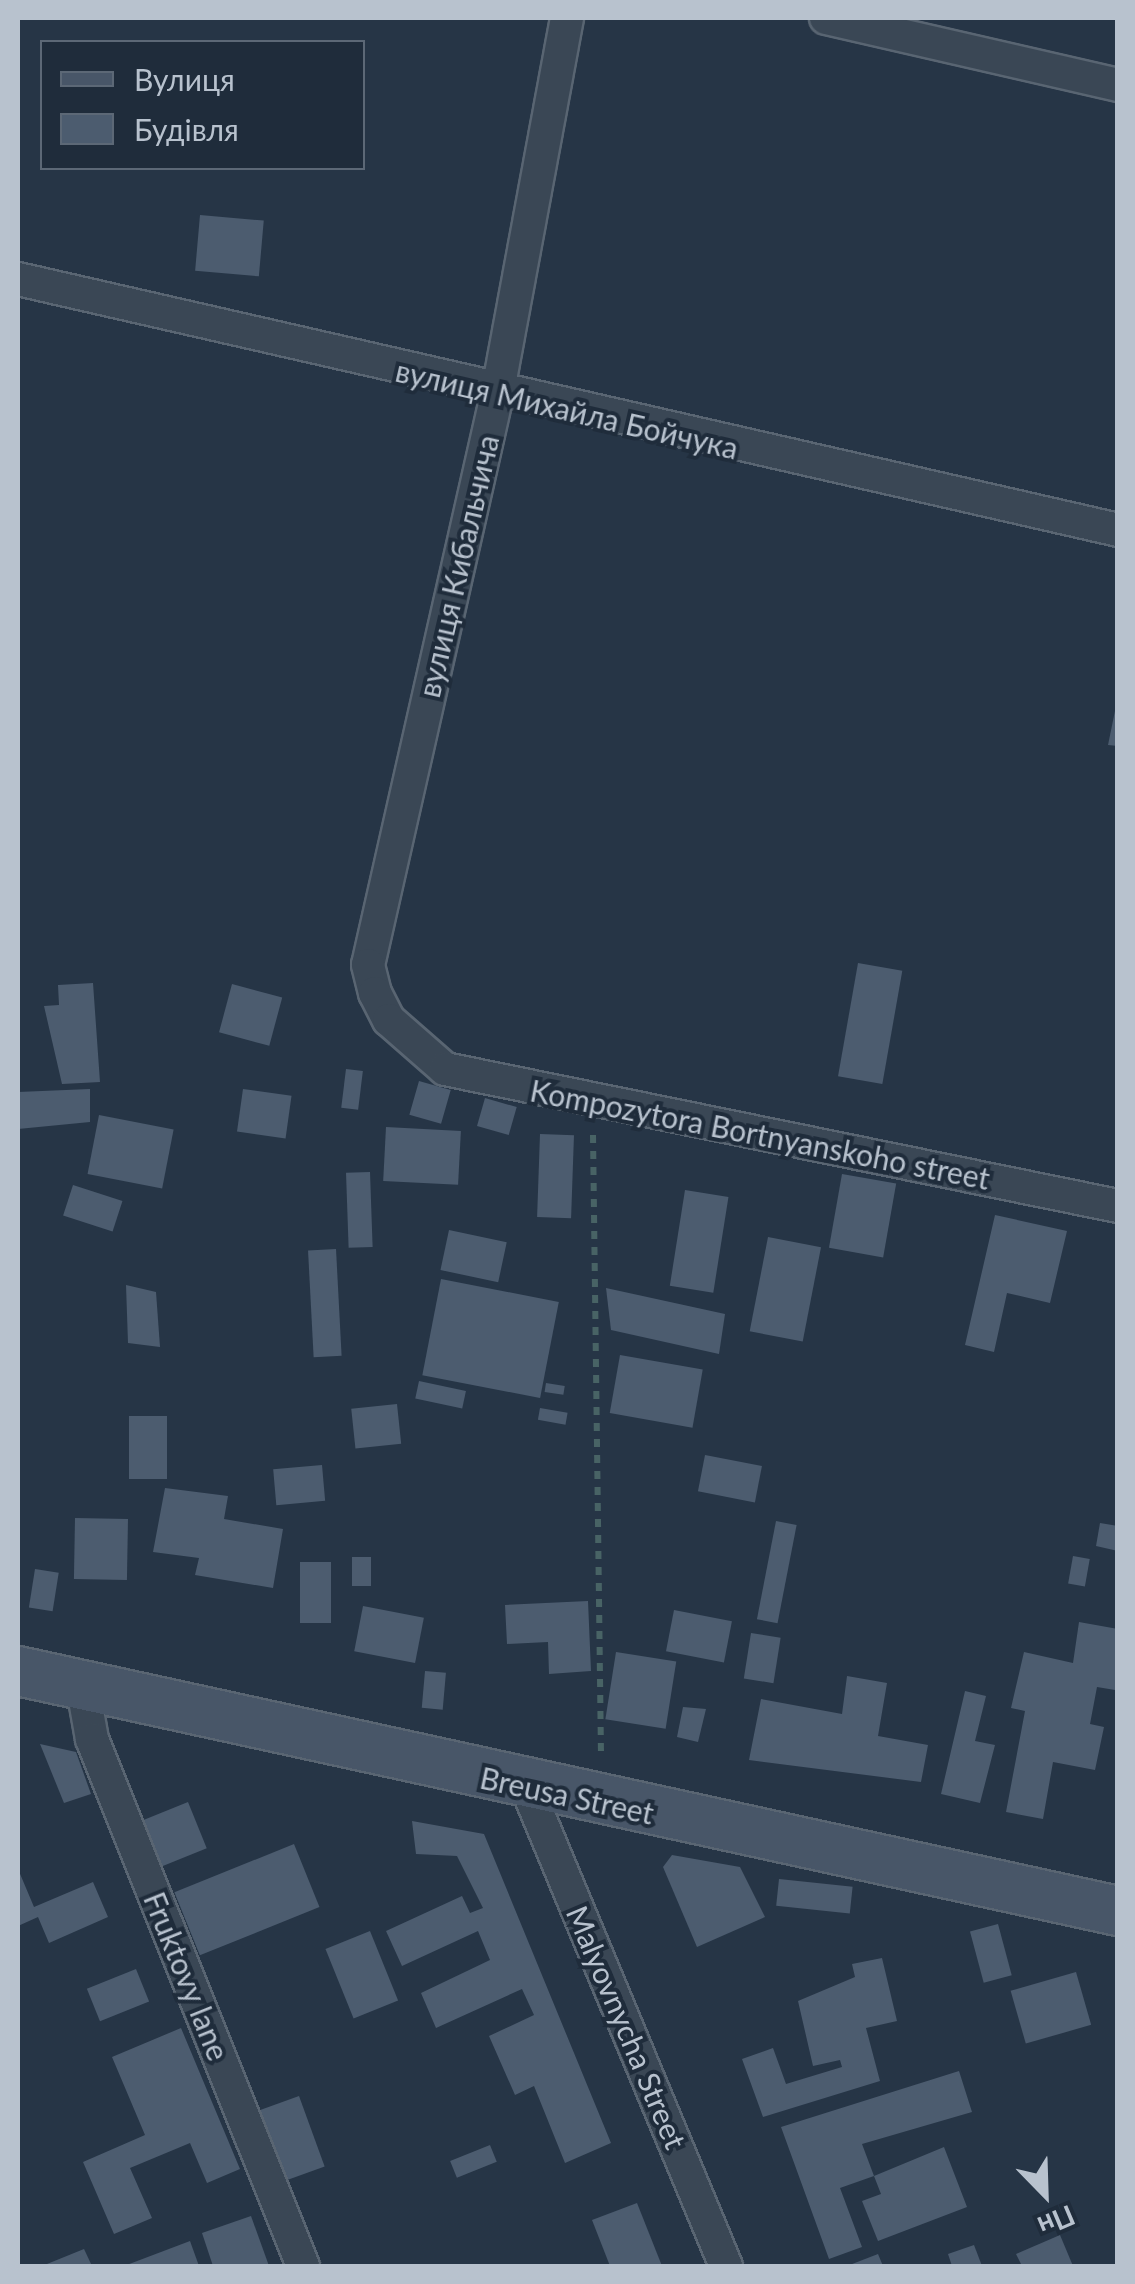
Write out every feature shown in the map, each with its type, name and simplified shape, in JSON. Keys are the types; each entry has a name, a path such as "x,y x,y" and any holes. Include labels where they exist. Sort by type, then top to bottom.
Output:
{"street":[{"name":"вулиця Кибальчича","path":"411,1043 389,1020 368,965 497,395 566,18"},
{"path":"826,18 1118,86"},
{"name":"вулиця Михайла Бойчука","path":"18,280 497,395 1118,530"},
{"name":"Kompozytora Bortnyanskoho street","path":"411,1043 446,1069 1118,1206"},
{"name":"Breusa Street","path":"18,1671 527,1788 1118,1910"},
{"name":"Fruktovy lane","path":"82,1683 92,1740 304,2266"},
{"name":"Malyovnycha Street","path":"527,1788 726,2266"}],"path":[{"path":"592,1101 602,1804"}],"building":[{"path":"200,215 264,221 259,276 195,271"},
{"path":"1118,706 1118,746 1108,745"},
{"path":"858,963 902,971 882,1084 838,1076"},
{"path":"93,983 100,1082 62,1084 44,1006 59,1005 58,985"},
{"path":"232,984 282,997 269,1046 219,1032"},
{"path":"346,1069 363,1071 358,1110 341,1108"},
{"path":"419,1081 451,1090 441,1124 409,1115"},
{"path":"90,1089 90,1122 18,1129 18,1092"},
{"path":"243,1089 292,1096 286,1138 237,1132"},
{"path":"485,1098 517,1107 509,1135 477,1126"},
{"path":"99,1115 174,1130 162,1188 88,1174"},
{"path":"386,1127 461,1131 458,1185 383,1181"},
{"path":"540,1134 574,1135 571,1218 537,1217"},
{"path":"370,1172 373,1247 349,1248 346,1173"},
{"path":"842,1174 896,1184 883,1257 829,1248"},
{"path":"73,1185 122,1201 113,1232 63,1215"},
{"path":"685,1190 728,1197 713,1293 670,1286"},
{"path":"995,1215 1067,1231 1050,1303 1007,1293 994,1352 965,1345"},
{"path":"449,1230 507,1242 498,1282 440,1270"},
{"path":"768,1237 821,1247 803,1342 750,1331"},
{"path":"336,1249 342,1356 314,1357 308,1250"},
{"path":"441,1279 559,1302 540,1398 422,1375"},
{"path":"126,1285 156,1292 160,1347 128,1343"},
{"path":"606,1288 725,1314 719,1354 611,1330"},
{"path":"620,1355 703,1370 692,1428 610,1413"},
{"path":"419,1381 466,1391 462,1409 415,1399"},
{"path":"546,1383 565,1386 563,1395 545,1392"},
{"path":"397,1404 401,1444 355,1449 351,1409"},
{"path":"540,1408 568,1413 565,1425 538,1420"},
{"path":"129,1416 167,1416 167,1479 129,1479"},
{"path":"705,1455 762,1466 755,1502 698,1491"},
{"path":"322,1465 325,1501 276,1505 273,1469"},
{"path":"165,1488 228,1496 224,1519 283,1529 273,1588 195,1575 199,1558 153,1552"},
{"path":"75,1518 128,1519 127,1580 74,1579"},
{"path":"776,1521 797,1525 778,1623 757,1619"},
{"path":"1100,1523 1118,1526 1118,1551 1096,1546"},
{"path":"1073,1556 1090,1559 1085,1587 1068,1584"},
{"path":"352,1557 371,1557 371,1586 352,1586"},
{"path":"300,1562 331,1562 331,1623 300,1623"},
{"path":"35,1569 59,1573 53,1611 29,1608"},
{"path":"588,1601 591,1671 549,1674 548,1642 507,1644 505,1605"},
{"path":"363,1606 424,1618 415,1663 354,1651"},
{"path":"674,1610 732,1621 724,1662 666,1651"},
{"path":"1079,1622 1118,1629 1115,1690 1097,1687 1090,1724 1104,1727 1095,1770 1053,1762 1043,1819 1006,1812 1025,1711 1011,1708 1024,1652 1073,1663"},
{"path":"751,1633 781,1638 773,1683 744,1678"},
{"path":"616,1652 676,1662 666,1729 605,1719"},
{"path":"425,1671 446,1673 443,1710 422,1708"},
{"path":"847,1676 887,1683 878,1736 928,1745 921,1782 749,1760 761,1699 842,1714"},
{"path":"965,1691 986,1696 975,1741 995,1745 980,1803 941,1794"},
{"path":"683,1707 706,1709 698,1742 677,1737"},
{"path":"40,1744 76,1752 91,1794 64,1803"},
{"path":"188,1802 207,1848 160,1867 142,1821"},
{"path":"412,1821 484,1834 611,2143 565,2163 534,2086 515,2095 489,2036 534,2015 522,1989 436,2028 421,1993 490,1960 478,1931 402,1966 386,1931 462,1896 470,1913 483,1908 457,1856 416,1854"},
{"path":"294,1844 319,1907 200,1955 174,1892"},
{"path":"672,1855 740,1867 765,1917 697,1947 663,1867"},
{"path":"18,1869 34,1907 93,1882 108,1917 49,1943 38,1917 18,1926"},
{"path":"779,1879 853,1887 850,1914 776,1906"},
{"path":"998,1924 1012,1975 984,1983 970,1932"},
{"path":"370,1931 398,2001 354,2019 325,1949"},
{"path":"882,1958 897,2021 866,2028 880,2081 763,2117 742,2059 773,2048 786,2084 842,2067 840,2060 813,2066 798,2001 855,1977 852,1964"},
{"path":"136,1969 149,2001 100,2021 87,1989"},
{"path":"1076,1972 1091,2025 1026,2044 1011,1991"},
{"path":"181,2028 240,2169 207,2183 190,2143 130,2168 152,2218 114,2234 83,2162 145,2135 112,2057"},
{"path":"959,2071 972,2112 862,2144 874,2176 840,2188 862,2247 829,2259 781,2127"},
{"path":"299,2096 325,2166 285,2181 260,2110"},
{"path":"490,2145 497,2162 457,2178 450,2161"},
{"path":"944,2147 967,2207 878,2241 862,2201 881,2194 874,2176"},
{"path":"637,2203 662,2266 610,2266 592,2220"},
{"path":"251,2216 269,2266 213,2266 202,2233"},
{"path":"1060,2235 1073,2266 1022,2266 1016,2254"},
{"path":"190,2241 199,2266 124,2266"},
{"path":"974,2245 982,2266 952,2266 948,2254"},
{"path":"84,2249 92,2266 42,2266"},
{"path":"878,2254 883,2266 847,2266"}]}
